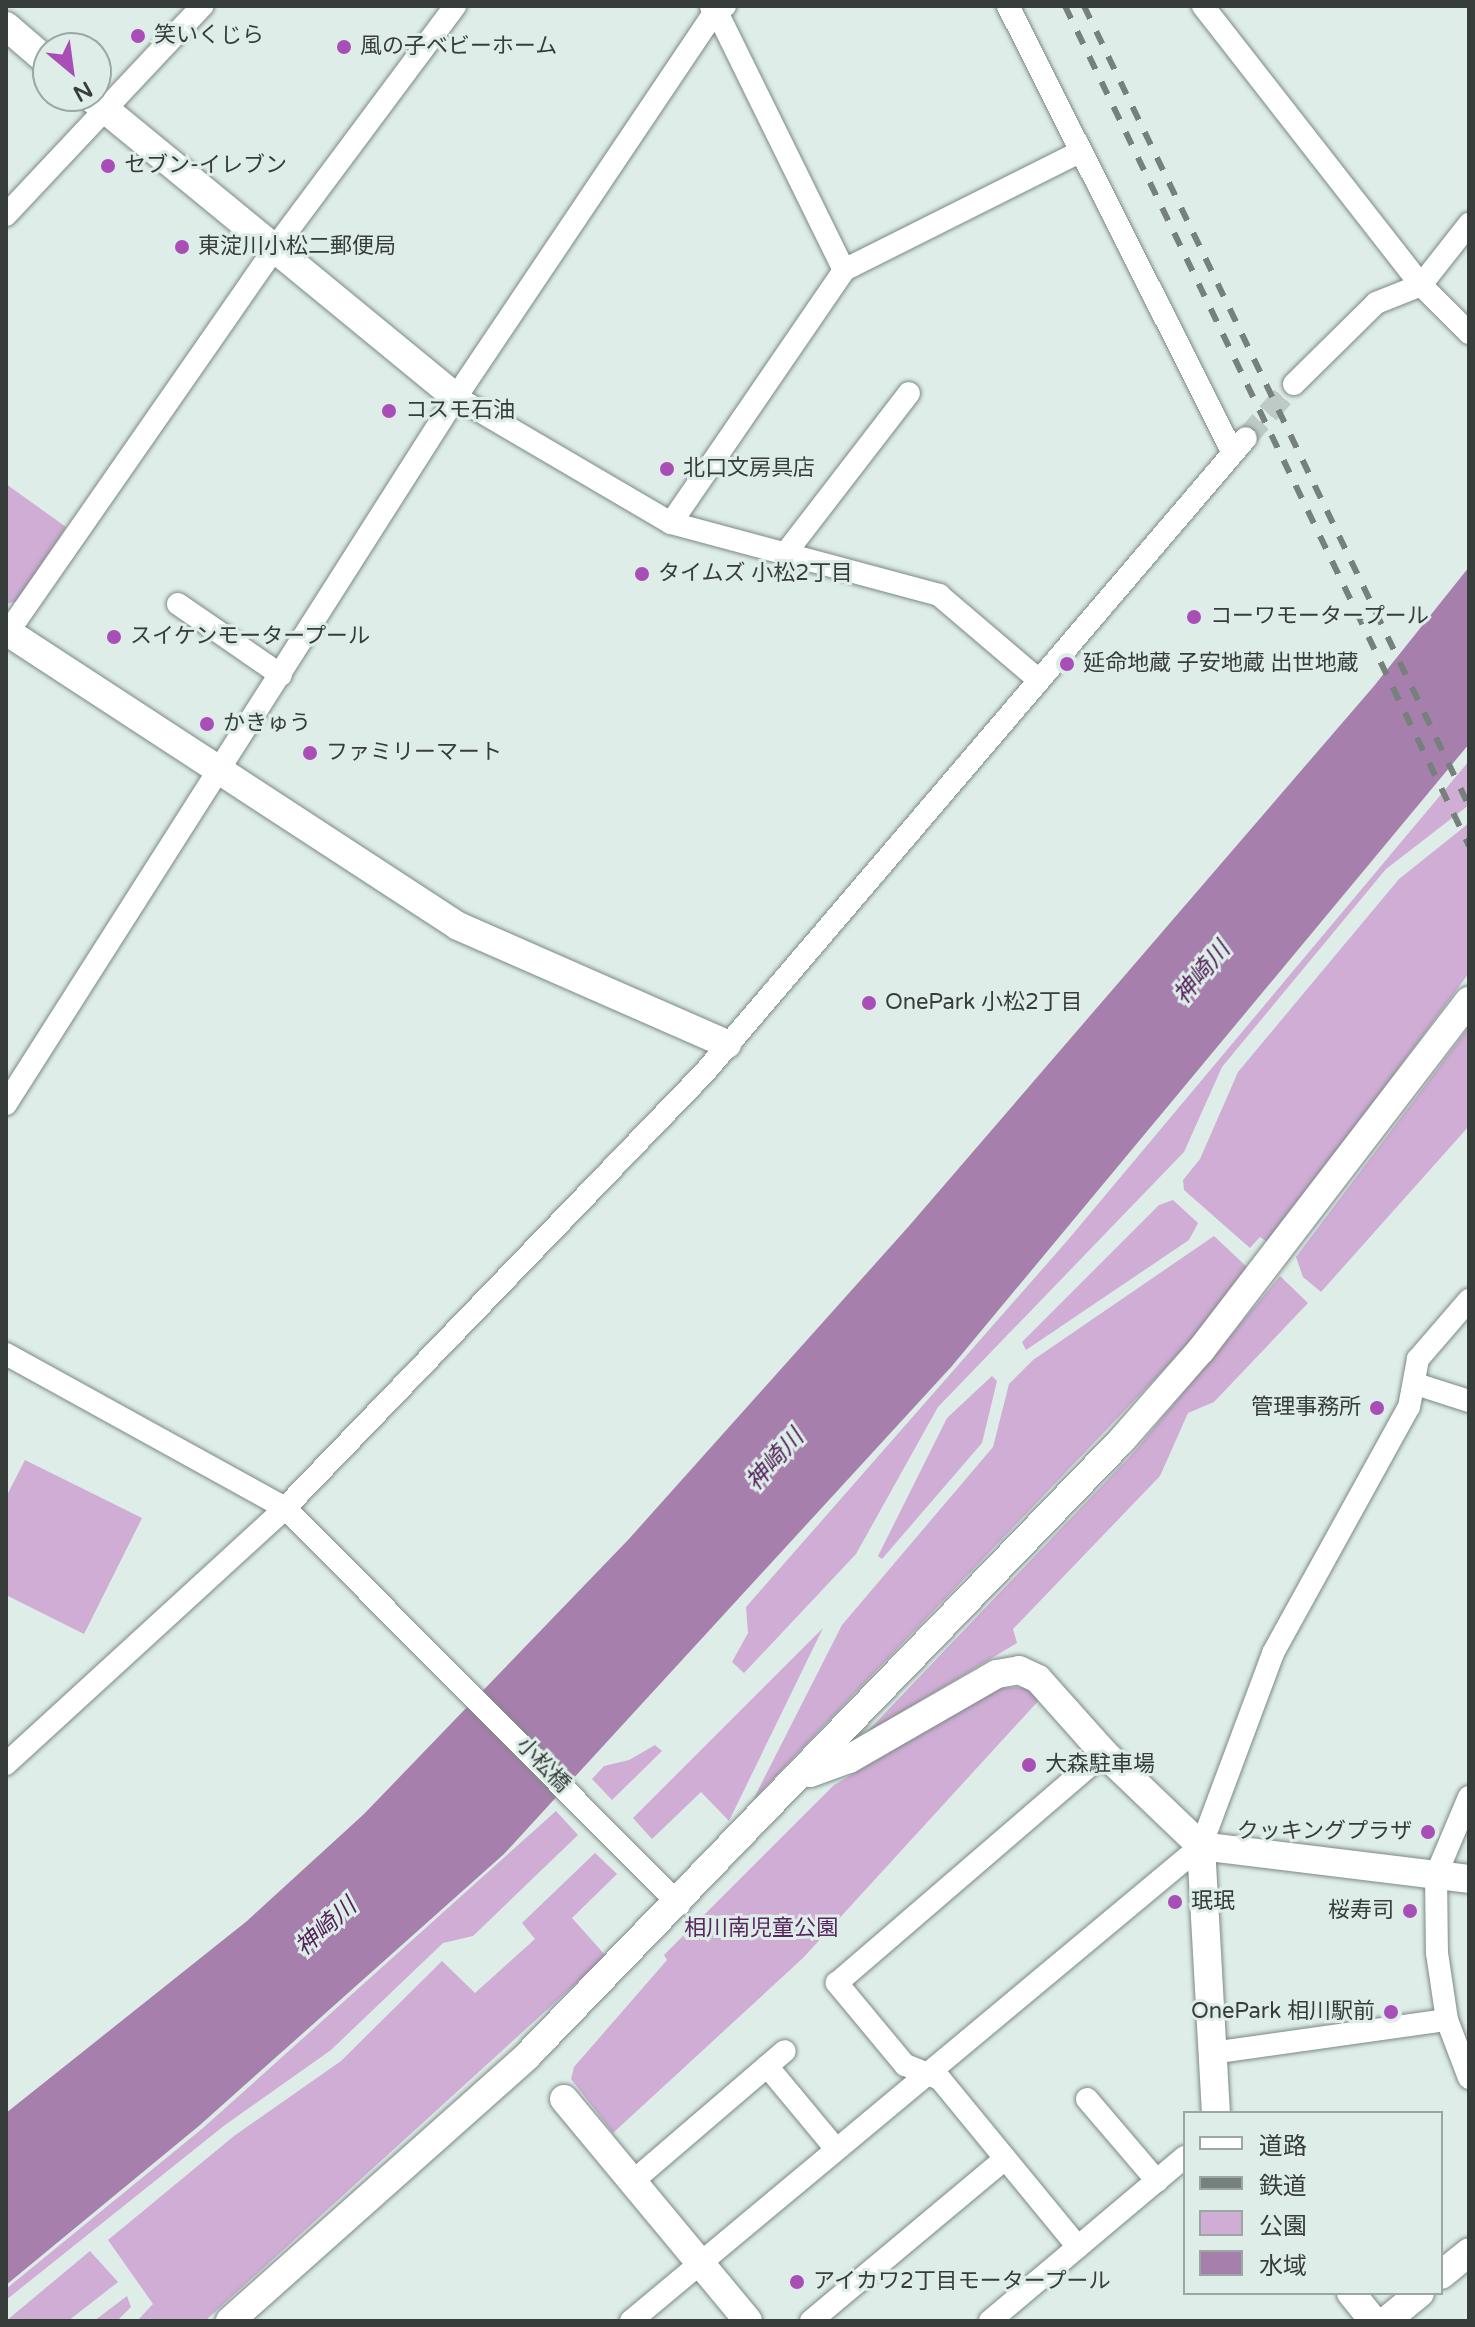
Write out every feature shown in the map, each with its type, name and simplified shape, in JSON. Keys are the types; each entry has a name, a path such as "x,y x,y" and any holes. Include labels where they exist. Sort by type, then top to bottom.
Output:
{"street":[{"path":"112,91 202,6"},
{"path":"455,6 274,249 7,632 458,926 727,1044"},
{"path":"6,1764 285,1508 446,1346 727,1044 1240,446 1078,153 1008,6"},
{"path":"1203,6 1421,285 1469,333"},
{"path":"718,7 844,270"},
{"path":"6,1104 220,773 456,397 718,7"},
{"path":"6,26 32,48"},
{"path":"6,215 91,112"},
{"path":"108,112 456,397 671,523 939,595 1039,680"},
{"path":"671,523 844,270 1078,153"},
{"path":"1294,384 1376,303 1421,285 1469,224"},
{"path":"785,554 909,393"},
{"path":"178,604 281,675"},
{"path":"230,2321 527,2056 679,1904 1121,1441 1201,1350 1469,1001"},
{"path":"1216,2111 1201,1846 1273,1653 1409,1407 1416,1384 1418,1359 1469,1300"},
{"name":"小松橋","path":"6,1354 285,1508 430,1649 679,1904"},
{"path":"1416,1384 1469,1401"},
{"path":"801,1776 849,1759 1009,1670 1038,1679 1104,1753 1201,1846 1469,1879"},
{"path":"1078,2247 940,2079 905,2065 837,1983 1104,1753"},
{"path":"1469,1797 1436,1875 1437,1953 1447,2020 1469,2078"},
{"path":"631,2321 923,2072 1201,1846"},
{"path":"1211,2053 1447,2020"},
{"path":"632,2182 785,2051"},
{"path":"767,2066 835,2148"},
{"path":"564,2099 748,2321"},
{"path":"1087,2099 1157,2181"},
{"path":"811,2321 1005,2159"},
{"path":"990,2321 1183,2159"},
{"path":"1443,2273 1469,2252"},
{"path":"1353,2295 1374,2321"},
{"path":"1386,2321 1418,2295"}],"green space":[{"path":"6,484 66,527 17,601 6,604"},
{"path":"1469,761 1469,805 1386,869 1222,1067 1184,1152 938,1407 856,1554 744,1673 732,1662 748,1633 746,1607 1067,1241"},
{"path":"1469,823 1469,973 1269,1243 1260,1237 1250,1248 1184,1190 1183,1180 1200,1159 1238,1072 1399,879"},
{"path":"1469,1027 1469,1126 1321,1292 1303,1277 1296,1257"},
{"path":"1173,1200 1198,1223 1189,1240 1026,1350 1022,1342 1159,1205"},
{"path":"1214,1236 1248,1268 1191,1341 753,1800 842,1625 993,1447 1009,1384 1033,1360"},
{"path":"1280,1276 1308,1303 1214,1402 1188,1413 1160,1476 1013,1629 1017,1643 865,1734 1134,1452"},
{"path":"992,1376 997,1381 982,1443 882,1559 878,1556 947,1418"},
{"path":"25,1460 142,1518 84,1634 6,1595 6,1497"},
{"path":"823,1628 729,1821 701,1792 652,1839 633,1818"},
{"name":"相川南児童公園","path":"1029,1687 1040,1699 803,1958 613,2133 571,2079 574,2067 667,1960 664,1955 834,1785 998,1688"},
{"path":"655,1745 662,1751 612,1800 592,1779 604,1766 629,1760"},
{"path":"556,1811 578,1835 473,1936 443,1943 331,2050 225,2125 6,2300 6,2289 203,2128"},
{"path":"595,1853 617,1874 572,1918 606,1956 205,2321 137,2321 153,2304 108,2240 234,2136 341,2061 442,1961 475,1993 535,1939 522,1923"},
{"path":"90,2251 118,2282 68,2321 6,2321"},
{"path":"127,2296 131,2307 117,2321 94,2321"}],"water":[{"name":"神崎川","path":"1469,567 1469,744 952,1366 504,1854 200,2125 6,2285 6,2113 247,1921 364,1814 628,1540 909,1226 1374,686"}],"tunnel":[{"path":"1246,438 1294,384"}],"railway":[{"path":"1065,6 1469,846"},
{"path":"1084,6 1469,806"}],"place":[{"name":"笑いくじら","path":"138,36"},
{"name":"風の子ベビーホーム","path":"344,47"},
{"name":"セブン-イレブン","path":"108,166"},
{"name":"東淀川小松二郵便局","path":"182,247"},
{"name":"コスモ石油","path":"389,411"},
{"name":"北口文房具店","path":"667,469"},
{"name":"タイムズ 小松2丁目","path":"642,574"},
{"name":"コーワモータープール","path":"1194,617"},
{"name":"スイケンモータープール","path":"114,637"},
{"name":"延命地蔵 子安地蔵 出世地蔵","path":"1067,664"},
{"name":"かきゅう","path":"207,724"},
{"name":"ファミリーマート","path":"310,753"},
{"name":"OnePark 小松2丁目","path":"869,1003"},
{"name":"管理事務所","path":"1377,1408"},
{"name":"大森駐車場","path":"1029,1765"},
{"name":"クッキングプラザ","path":"1428,1832"},
{"name":"珉珉","path":"1175,1902"},
{"name":"桜寿司","path":"1410,1911"},
{"name":"OnePark 相川駅前","path":"1391,2012"},
{"name":"アイカワ2丁目モータープール","path":"797,2282"}]}
